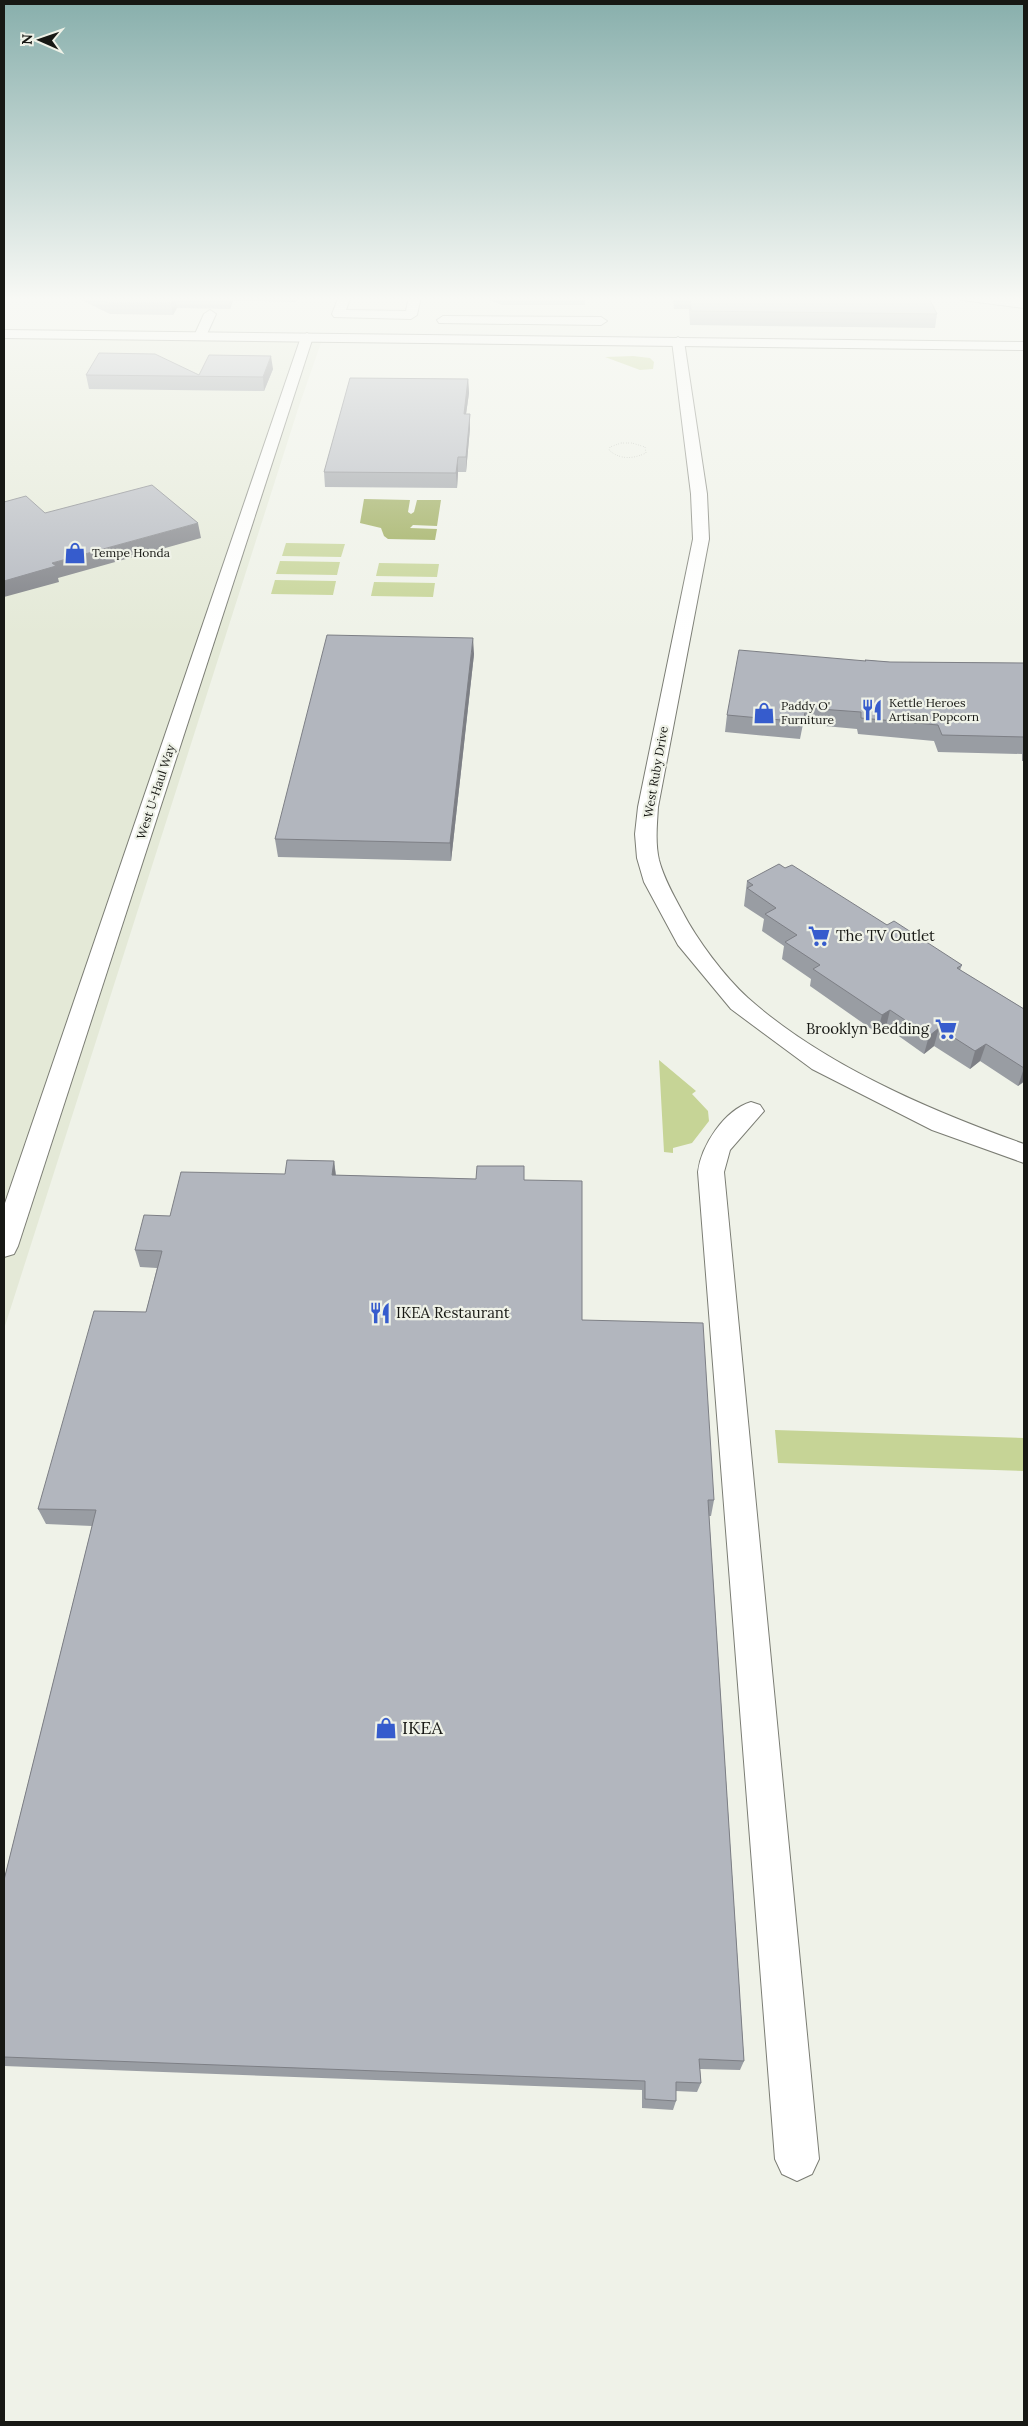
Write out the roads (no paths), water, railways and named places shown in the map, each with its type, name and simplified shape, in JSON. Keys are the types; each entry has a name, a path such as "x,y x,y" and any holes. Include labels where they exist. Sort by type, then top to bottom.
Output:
{"street":[{"name":"West U-Haul Way","path":"4,1246 11,1209 282,409"},
{"name":"West Ruby Drive","path":"687,409 699,494 701,538 648,807 646,834 648,858 655,882 686,940 739,1003 776,1032 821,1063 941,1124 1024,1154"},
{"path":"751,1111 721,1141 711,1161 710,1172 797,2159"}],"place":[{"name":"Tempe Honda","path":"75,553"},
{"name":"Kettle Heroes Artisan Popcorn","path":"872,710"},
{"name":"Paddy O' Furniture","path":"764,713"},
{"name":"The TV Outlet","path":"819,936"},
{"name":"Brooklyn Bedding","path":"946,1029"},
{"name":"IKEA Restaurant","path":"380,1313"},
{"name":"IKEA","path":"386,1728"}]}
